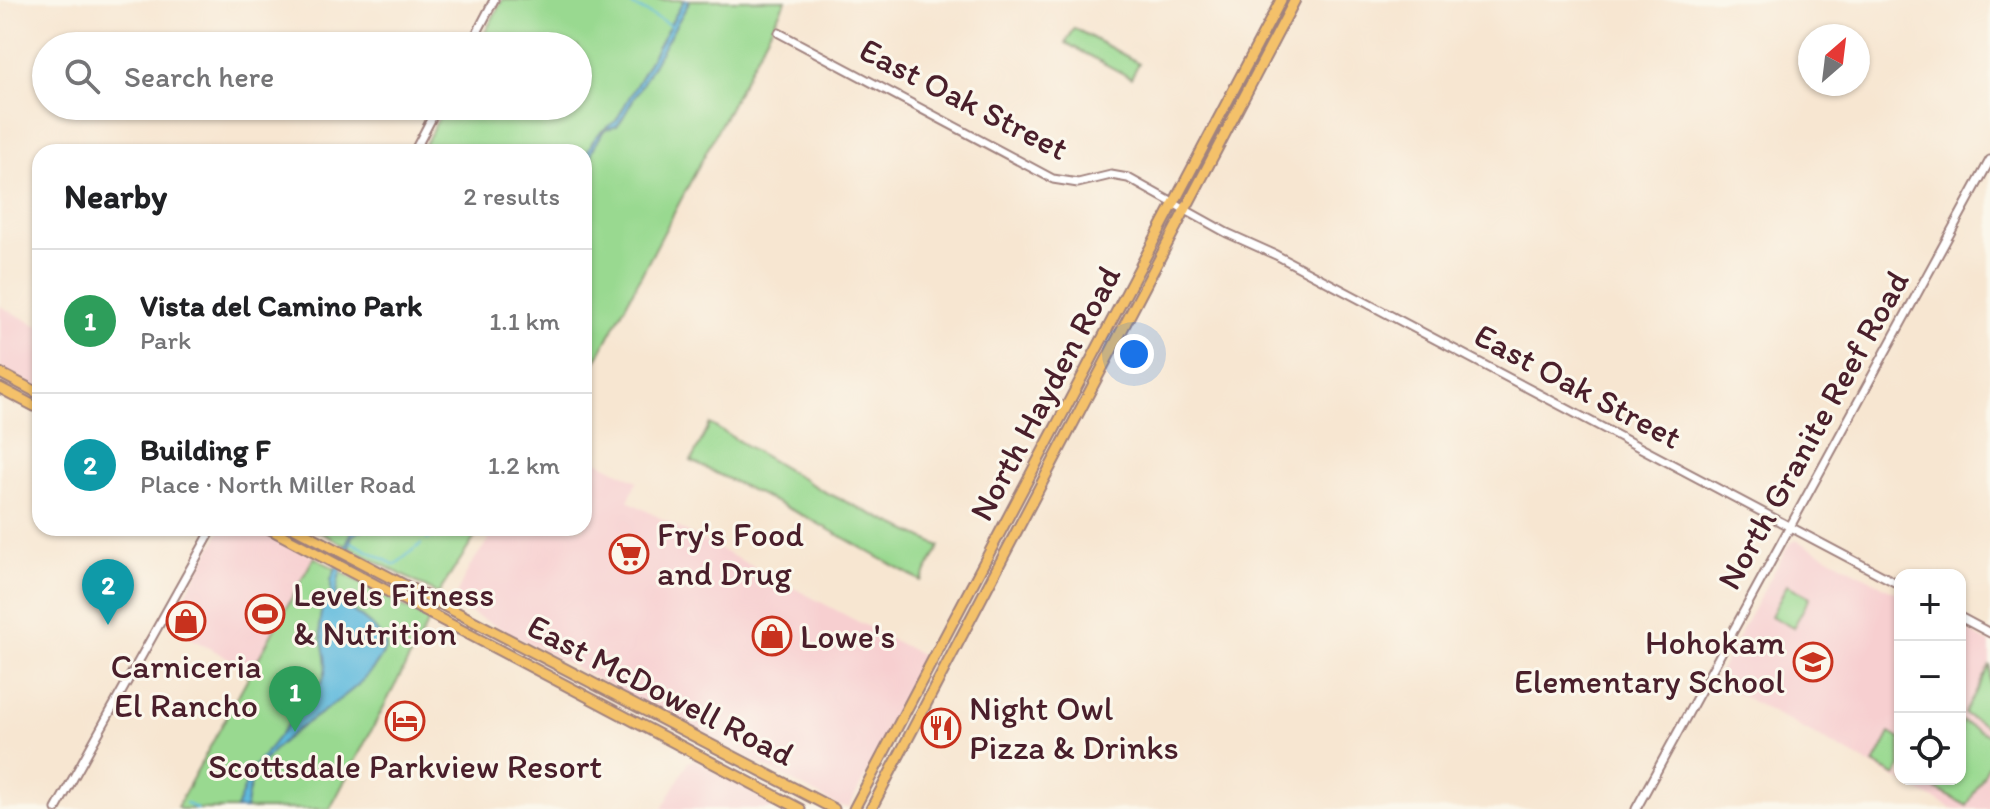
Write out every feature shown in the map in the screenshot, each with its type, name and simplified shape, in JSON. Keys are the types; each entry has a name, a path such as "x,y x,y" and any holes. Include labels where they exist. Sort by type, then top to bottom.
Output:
{"main road":[{"name":"North Hayden Road","path":"854,809 1281,0"},
{"name":"North Hayden Road","path":"871,809 1295,0"},
{"path":"1242,74 1253,80"},
{"path":"0,373 32,390"},
{"path":"0,388 32,405"},
{"name":"East McDowell Road","path":"283,536 800,809"},
{"name":"East McDowell Road","path":"310,536 834,809"}],"street":[{"path":"477,32 494,0"},
{"name":"East Oak Street","path":"779,33 1053,179 1078,183 1119,176 1216,224 1222,224 1894,582"},
{"path":"418,144 431,120"},
{"name":"North Granite Reef Road","path":"1636,809 1990,160"},
{"path":"56,809 209,536"},
{"path":"1966,620 1990,633"}],"shaded area":[{"path":"0,306 32,323 32,385 0,368"},
{"path":"592,458 637,481 628,501 929,659 849,807 839,806 452,603 470,566 491,536 592,536"},
{"path":"218,536 273,536 314,557 252,671 168,626"},
{"name":"Hohokam Elementary School","path":"1796,540 1894,592 1894,777 1714,681 1789,544"},
{"name":"Hohokam Elementary School","path":"1966,630 1990,643 1990,809 1953,809 1908,785 1966,785"},
{"path":"694,759 789,809 662,809 688,762"}],"green space":[{"path":"502,0 786,0 592,369 592,144 425,144 438,120 592,120 592,32 485,32"},
{"path":"1074,28 1139,63 1131,78 1066,43"},
{"path":"710,424 823,491 940,546 921,581 808,518 691,461"},
{"path":"327,536 476,536 438,594"},
{"path":"314,557 429,621 330,809 180,809 177,807"},
{"path":"1787,585 1810,597 1793,628 1771,616"},
{"path":"1990,665 1990,728 1966,715"},
{"path":"1966,724 1990,736 1990,763 1967,806 1929,785 1966,785"},
{"path":"1890,733 1894,735 1894,775 1874,764"}],"water":[{"path":"684,0 689,0 622,119 617,126 604,130 592,151 592,144 599,133 616,121"},
{"path":"352,536 336,599 370,624 386,647 372,670 353,689 285,740 266,759 252,781 246,809 236,809 251,771 323,680 326,661 320,624 324,605 331,603 331,580"}],"waterway":[{"path":"623,0 672,26"},
{"path":"427,540 433,536"},
{"path":"351,542 395,565 421,544"},
{"path":"186,803 197,809"}],"place":[{"name":"Fry's Food and Drug","path":"629,554"},
{"name":"Levels Fitness & Nutrition","path":"265,614"},
{"name":"Carniceria El Rancho","path":"186,621"},
{"name":"Building F","path":"108,625"},
{"name":"Lowe's","path":"772,636"},
{"name":"Hohokam Elementary School","path":"1813,662"},
{"name":"Scottsdale Parkview Resort","path":"405,721"},
{"name":"Night Owl Pizza & Drinks","path":"941,728"},
{"name":"Vista del Camino Park","path":"295,732"}]}
